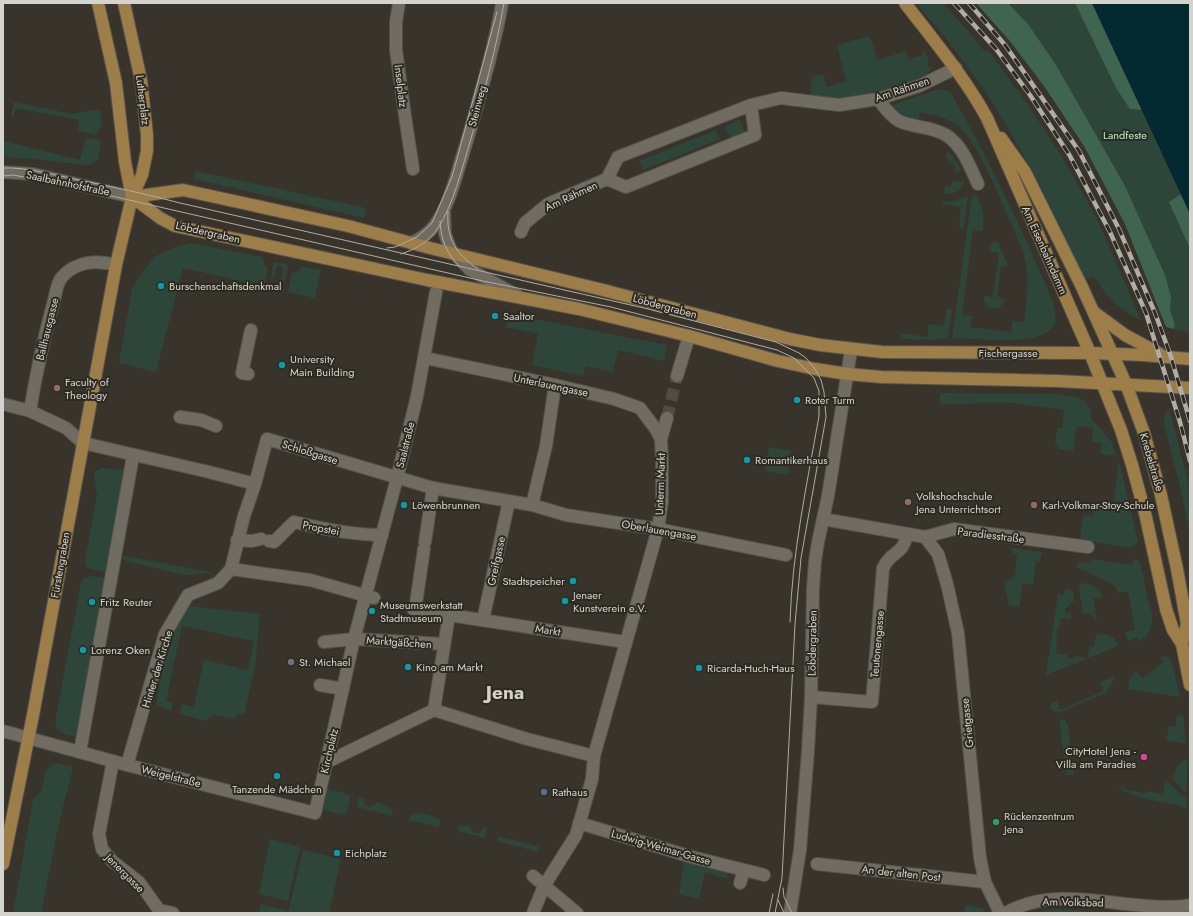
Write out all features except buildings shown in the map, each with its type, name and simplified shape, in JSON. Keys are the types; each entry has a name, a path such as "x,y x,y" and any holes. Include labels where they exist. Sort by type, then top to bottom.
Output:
{"main road":[{"name":"Lutherplatz","path":"98,3 116,83 125,162 132,197"},
{"name":"Lutherplatz","path":"116,265 132,197 141,179 146,163 147,135 141,80 124,3"},
{"name":"Am Eisenbahndamm","path":"905,3 956,68 974,94 987,118 1102,383"},
{"name":"Am Eisenbahndamm","path":"987,118 1025,172 1113,354"},
{"name":"Löbdergraben","path":"132,197 183,190 348,226 790,339 851,350"},
{"name":"Löbdergraben","path":"132,197 160,218 175,226 406,276 578,309 689,336 778,361 848,374"},
{"name":"Fürstengraben","path":"3,864 28,738 116,265"},
{"path":"1092,310 1125,335 1164,357"},
{"name":"Fischergasse","path":"851,350 893,352 1090,353 1190,359"},
{"name":"Knebelstraße","path":"1113,354 1126,384 1144,434 1159,488 1177,569 1187,624 1182,644"},
{"path":"848,374 896,378 1102,383 1190,388"},
{"name":"Knebelstraße","path":"1102,383 1132,464 1145,513 1166,609 1173,630 1182,644 1190,685"}],"street":[{"name":"Inselplatz","path":"399,3 396,22 396,50 413,169"},
{"name":"Steinweg","path":"411,243 420,240 428,233 435,225 445,207 474,118 496,33 502,3"},
{"name":"Am Rähmen","path":"521,232 525,223 548,204 607,179 618,157 751,105 781,98 839,106 878,99 919,86 956,68"},
{"path":"878,99 890,114 900,121 932,128 947,136 957,146 967,160 978,184"},
{"name":"Am Rähmen","path":"607,179 626,187 754,136 751,105"},
{"name":"Saalbahnhofstraße","path":"3,172 33,174 132,197"},
{"name":"Steinweg","path":"445,207 445,234 448,244 455,254"},
{"name":"Löbdergraben","path":"455,254 469,269 521,297"},
{"name":"Ballhausgasse","path":"30,411 45,334 61,278 72,268 86,263 95,262 116,265"},
{"name":"Saalstraße","path":"370,597 382,535 417,396 436,292"},
{"path":"248,374 242,373 251,330"},
{"path":"677,376 689,336"},
{"name":"Löbdergraben","path":"790,913 800,850 810,697 813,589 818,542 828,496 851,350"},
{"name":"Unterlauengasse","path":"425,358 614,399 640,408 655,428 661,439"},
{"path":"532,505 546,446 554,385"},
{"path":"3,404 30,411 66,428 83,443 255,484"},
{"path":"180,417 201,420 216,426"},
{"name":"Unterm Markt","path":"625,642 658,529 662,502 661,439 670,421"},
{"name":"Schloßgasse","path":"231,569 244,516 255,484 267,439 397,478"},
{"path":"80,752 133,456"},
{"name":"Oberlauengasse","path":"397,478 433,488 532,505 566,515 658,529 786,555"},
{"name":"Markt","path":"433,488 414,610 625,642"},
{"name":"Greifgasse","path":"483,620 509,501"},
{"name":"Paradiesstraße","path":"823,519 924,537 954,529 1088,547"},
{"name":"Propstei","path":"238,540 265,540 274,542 294,522 327,530 368,535 382,535"},
{"name":"Teutonengasse","path":"810,697 872,702 883,568 890,558 897,554 905,545 907,534"},
{"name":"Grietgasse","path":"924,537 938,554 947,584 958,633 980,858 985,882 1000,913"},
{"path":"231,569 310,580 370,597"},
{"name":"Hinter der Kirche","path":"126,765 165,634 188,595 218,583 231,569"},
{"name":"Kirchplatz","path":"315,813 354,639 370,597"},
{"path":"434,710 449,615"},
{"path":"324,642 354,639"},
{"name":"Marktgäßchen","path":"354,639 444,644"},
{"path":"533,913 544,886 576,835 592,779 594,756 625,642"},
{"path":"320,685 343,689"},
{"path":"327,762 434,710 527,739 594,756"},
{"name":"Weigelstraße","path":"3,731 113,762 315,813"},
{"name":"Jenergasse","path":"113,762 99,834 102,849 112,860 139,882 157,912 173,913"},
{"name":"Ludwig-Weimar-Gasse","path":"579,823 692,857 764,875"},
{"name":"An der alten Post","path":"817,864 985,882"},
{"path":"740,883 744,870"},
{"path":"534,876 577,913"},
{"name":"Am Volksbad","path":"1006,913 1032,902 1058,899 1159,907 1190,905"}],"green space":[{"path":"916,3 943,3 985,52 988,50 1018,92 1061,155 1086,199 1104,234 1141,320 1119,307 1104,291 1094,276 1084,280 1049,205 1010,131 980,84"},
{"path":"976,3 1008,3 1028,24 1056,65 1125,186 1165,275 1171,297 1170,309 1175,325 1174,329 1166,327 1125,224 1084,146 1044,86 1009,40"},
{"name":"Landfeste","path":"1008,3 1075,3 1130,108 1142,110 1181,194 1169,202 1190,249 1190,332 1174,329 1175,325 1170,309 1171,297 1028,24"},
{"path":"1075,3 1092,3 1142,110 1130,109 1116,88"},
{"path":"869,36 873,44 877,60 906,51 909,59 923,55 921,47 929,60 928,66 932,67 928,73 917,79 877,92 839,99 810,95 812,77 823,74 827,87 846,81 837,45"},
{"path":"940,89 950,91 982,149 1021,229 1050,295 1055,310 1054,325 1050,330 1039,336 1014,340 952,338 972,195 976,194 983,213 983,231 973,230 962,315 972,316 970,327 1011,332 1012,321 1024,322 1027,279 1025,258 1017,237 988,171 967,135 959,127 941,117 920,113 918,121 905,118 892,110 891,105"},
{"path":"14,102 72,114 100,109 102,124 96,135 78,131 79,120 16,108 13,118 11,116"},
{"path":"740,120 745,132 730,138 725,126"},
{"path":"716,130 720,139 643,170 639,161"},
{"path":"3,131 5,133 4,141 80,160 86,138 101,140 98,159 92,164 85,165 3,157"},
{"path":"948,150 962,172 954,171 955,164 948,163 949,159 946,159"},
{"path":"196,171 366,208 364,218 194,179"},
{"path":"952,180 965,182 961,188 956,191 944,194 945,186 951,187"},
{"path":"1181,194 1190,214 1190,249 1169,202"},
{"path":"968,196 964,227 959,227 961,207 942,204 943,201 951,202"},
{"path":"994,241 998,242 1008,266 1001,266 997,297 1006,299 1000,307 991,308 986,305 984,296 993,297 999,253 989,252 990,246"},
{"path":"190,243 263,257 264,264 268,268 264,286 183,268 156,372 119,363 132,289 139,276 156,256 178,246"},
{"path":"274,262 288,265 285,281 281,280 283,268 280,265 277,266 274,279 271,278"},
{"path":"301,266 321,270 315,298 288,292 292,273 299,271"},
{"path":"947,309 952,309 948,339 900,339 901,333 928,337 928,324 944,326"},
{"path":"509,314 667,345 664,361 618,350 613,372 586,366 583,376 532,365 538,334 506,327"},
{"path":"940,393 1058,394 1078,397 1085,401 1089,407 1091,411 1091,418 1111,441 1117,456 1100,454 1102,443 1092,442 1093,428 1077,426 1073,451 1058,449 1059,445 1055,444 1057,428 1062,428 1064,410 1010,403 940,404"},
{"path":"1169,408 1190,489 1190,535 1180,486 1164,424 1165,414"},
{"path":"769,447 791,451 788,475 765,471"},
{"path":"1119,460 1138,542 1130,548 1080,540 1083,515 1093,516 1094,503 1113,505"},
{"path":"102,468 126,470 107,571 105,572 87,568 85,560 97,495 94,479 95,471"},
{"path":"1011,548 1042,552 1040,561 1036,561 1033,585 1023,583 1019,607 1009,605 1004,584 1015,575 1017,554 1012,553"},
{"path":"120,555 216,573 185,575 126,561"},
{"path":"1091,559 1132,565 1134,559 1140,562 1152,617 1149,631 1140,641 1137,637 1128,641 1125,632 1135,630 1128,591 1118,593 1116,587 1110,583 1078,568 1077,562 1091,563"},
{"path":"90,576 104,578 106,581 81,737 66,735 57,729 55,722 81,583 82,579"},
{"path":"1083,583 1095,587 1102,594 1103,597 1093,599 1096,621 1090,614 1083,613 1079,590 1080,585"},
{"path":"1065,589 1073,592 1074,601 1064,610 1068,614 1071,612 1071,619 1061,618 1060,626 1058,626 1056,653 1067,655 1068,658 1072,659 1075,656 1088,658 1089,647 1094,647 1096,634 1104,634 1112,637 1118,646 1046,675 1058,594 1063,595"},
{"path":"189,606 260,614 255,667 244,715 237,713 234,719 213,715 206,721 179,714 182,704 194,707 204,660 248,670 254,641 182,626 166,701 173,702 171,711 156,706 167,643 175,623"},
{"path":"1164,656 1168,657 1172,662 1180,697 1128,689 1130,677 1136,671 1142,678 1164,662 1161,658"},
{"path":"1114,677 1112,684 1105,693 1060,712 1054,711 1050,707 1052,703 1057,700 1060,710 1103,691 1100,682"},
{"path":"1177,715 1183,716 1186,744 1166,740 1169,726 1175,727"},
{"path":"1059,719 1065,720 1068,724 1074,775 1066,775"},
{"path":"1188,758 1186,793 1173,779 1178,767"},
{"path":"54,763 73,767 59,823 41,913 13,913 33,800 41,791 46,770"},
{"path":"1165,779 1186,798 1187,809 1184,809 1179,805 1155,801 1129,794 1118,786 1125,788 1125,790 1145,793 1146,791 1163,794"},
{"path":"328,789 351,795 346,815 323,810"},
{"path":"359,797 364,798 364,804 369,807 375,805 376,802 384,804 393,810 392,816 357,807"},
{"path":"419,813 430,815 440,820 439,827 409,820 410,815"},
{"path":"470,825 470,828 475,833 481,832 484,827 487,828 485,838 457,831 458,826"},
{"path":"498,836 540,847 538,852 497,841"},
{"path":"270,839 300,847 288,901 259,894"},
{"path":"303,850 341,859 329,913 288,913"},
{"path":"684,861 728,873 727,879 705,872 699,899 679,894"},
{"path":"261,904 286,910 285,913 259,913"},
{"path":"965,905 984,909 983,913 964,913"},
{"path":"1060,909 1104,913 1036,913"}],"water":[{"path":"1092,3 1190,3 1190,214"}],"tunnel":[{"path":"667,418 677,376"}],"tram line":[{"path":"401,254 412,250 431,237 444,218 453,197 484,90 504,3"},
{"path":"387,248 395,247 417,237 432,223 452,177 497,12"},
{"path":"3,168 31,170 117,188 644,308 776,342 806,358 815,369 821,380 824,392 826,417 801,558 795,624 782,878 775,913"},
{"path":"3,176 13,175 46,181 483,281 611,307 777,350 794,358 814,378 819,391 819,416 797,544 791,596 790,622"},
{"path":"448,211 449,230 454,245 464,258 478,269"},
{"path":"440,221 443,241 448,252 460,267"},
{"path":"783,888 784,897 792,913"},
{"path":"769,913 773,894"},
{"path":"778,900 784,913"}],"railway":[{"path":"954,3 996,49 1030,95 1070,156 1110,232 1146,313 1180,422 1190,461"},
{"path":"969,3 1005,45 1079,151 1119,229 1155,313 1170,354 1190,421"}],"place":[{"name":"Burschenschaftsdenkmal","path":"161,286"},
{"name":"Saaltor","path":"495,316"},
{"name":"University Main Building","path":"282,365"},
{"name":"Faculty of Theology","path":"57,388"},
{"name":"Roter Turm","path":"797,400"},
{"name":"Romantikerhaus","path":"747,460"},
{"name":"Volkshochschule Jena Unterrichtsort","path":"908,502"},
{"name":"Löwenbrunnen","path":"404,505"},
{"name":"Karl-Volkmar-Stoy-Schule","path":"1034,505"},
{"name":"Stadtspeicher","path":"573,581"},
{"name":"Jenaer Kunstverein e.V.","path":"565,601"},
{"name":"Fritz Reuter","path":"92,602"},
{"name":"Museumswerkstatt Stadtmuseum","path":"372,611"},
{"name":"Lorenz Oken","path":"83,650"},
{"name":"St. Michael","path":"291,662"},
{"name":"Kino am Markt","path":"408,667"},
{"name":"Ricarda-Huch-Haus","path":"699,668"},
{"name":"CityHotel Jena - Villa am Paradies","path":"1144,757"},
{"name":"Tanzende Mädchen","path":"277,776"},
{"name":"Rathaus","path":"544,792"},
{"name":"Rückenzentrum Jena","path":"996,822"},
{"name":"Eichplatz","path":"337,853"}],"district":[{"name":"Jena","path":"505,692"}]}
